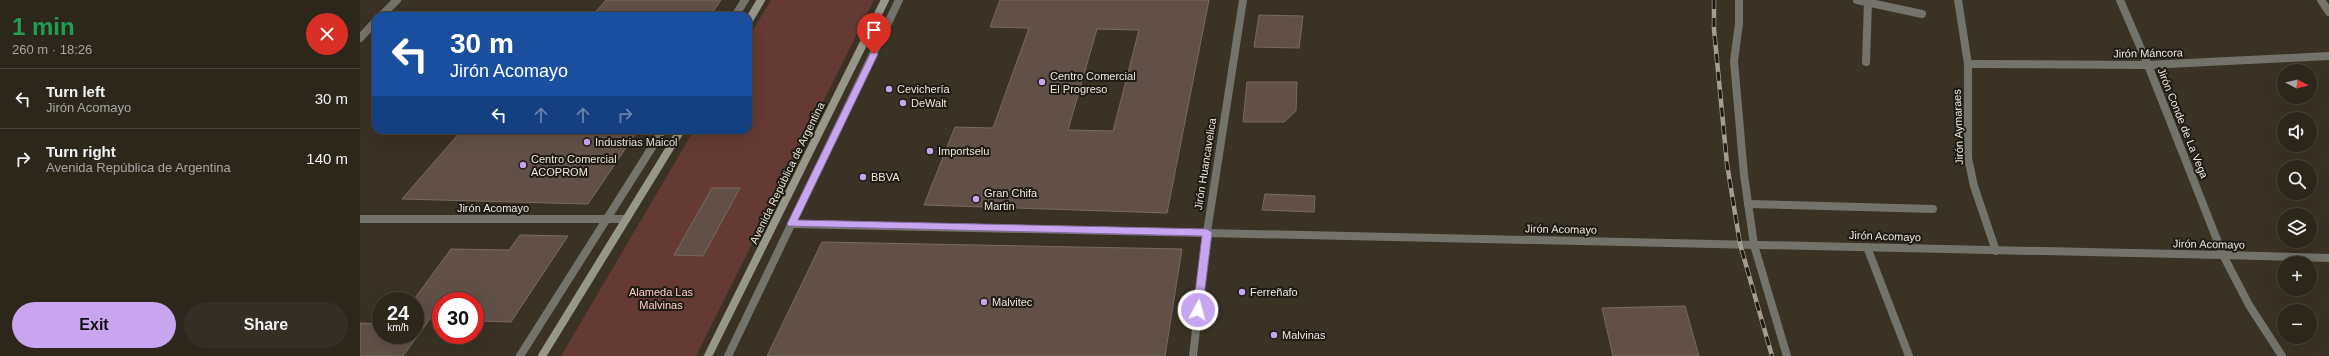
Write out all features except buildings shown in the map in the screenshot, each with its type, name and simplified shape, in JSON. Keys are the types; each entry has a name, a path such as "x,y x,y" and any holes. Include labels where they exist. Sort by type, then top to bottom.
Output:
{"main road":[{"path":"752,15 761,0"},
{"name":"Avenida República de Argentina","path":"708,356 885,0"},
{"path":"542,356 679,134"}],"street":[{"path":"385,12 397,0"},
{"path":"738,12 745,0"},
{"path":"728,356 899,0"},
{"name":"Jirón Huancavelica","path":"1192,356 1207,232 1243,0"},
{"path":"1739,0 1739,24 1735,43 1734,61 1748,204 1754,244 1787,356"},
{"path":"1857,0 1922,14"},
{"name":"Jirón Aymaraes","path":"1958,0 1968,64 1968,158 1974,186 1996,251"},
{"name":"Jirón Conde de La Vega","path":"2120,0 2148,65 2223,256 2249,305 2282,356"},
{"path":"2321,0 2329,12"},
{"path":"1866,62 1868,2"},
{"path":"360,38 372,25"},
{"name":"Jirón Máncora","path":"1968,64 2148,65 2329,56"},
{"path":"520,356 660,134"},
{"path":"1748,204 1933,209"},
{"name":"Jirón Acomayo","path":"360,219 626,219"},
{"name":"Jirón Acomayo","path":"792,224 1754,244 2329,258"},
{"path":"1868,247 1909,356"}],"green space":[{"name":"Alameda Las Malvinas","path":"771,0 874,0 696,356 561,356 692,134 752,134 752,31"}],"railway":[{"path":"1714,0 1714,29 1727,164 1740,244 1772,356"}],"place":[{"name":"Centro Comercial El Progreso","path":"1042,82"},
{"name":"Cevichería","path":"889,89"},
{"name":"DeWalt","path":"903,103"},
{"name":"Industrias Maicol","path":"587,142"},
{"name":"Importselu","path":"930,151"},
{"name":"Centro Comercial ACOPROM","path":"523,165"},
{"name":"BBVA","path":"863,177"},
{"name":"Gran Chifa Martin","path":"976,199"},
{"name":"Ferreñafo","path":"1242,292"},
{"name":"Malvitec","path":"984,302"},
{"name":"Malvinas","path":"1274,335"}],"route":[{"path":"874,54 792,224 1207,232 1198,310"}]}
